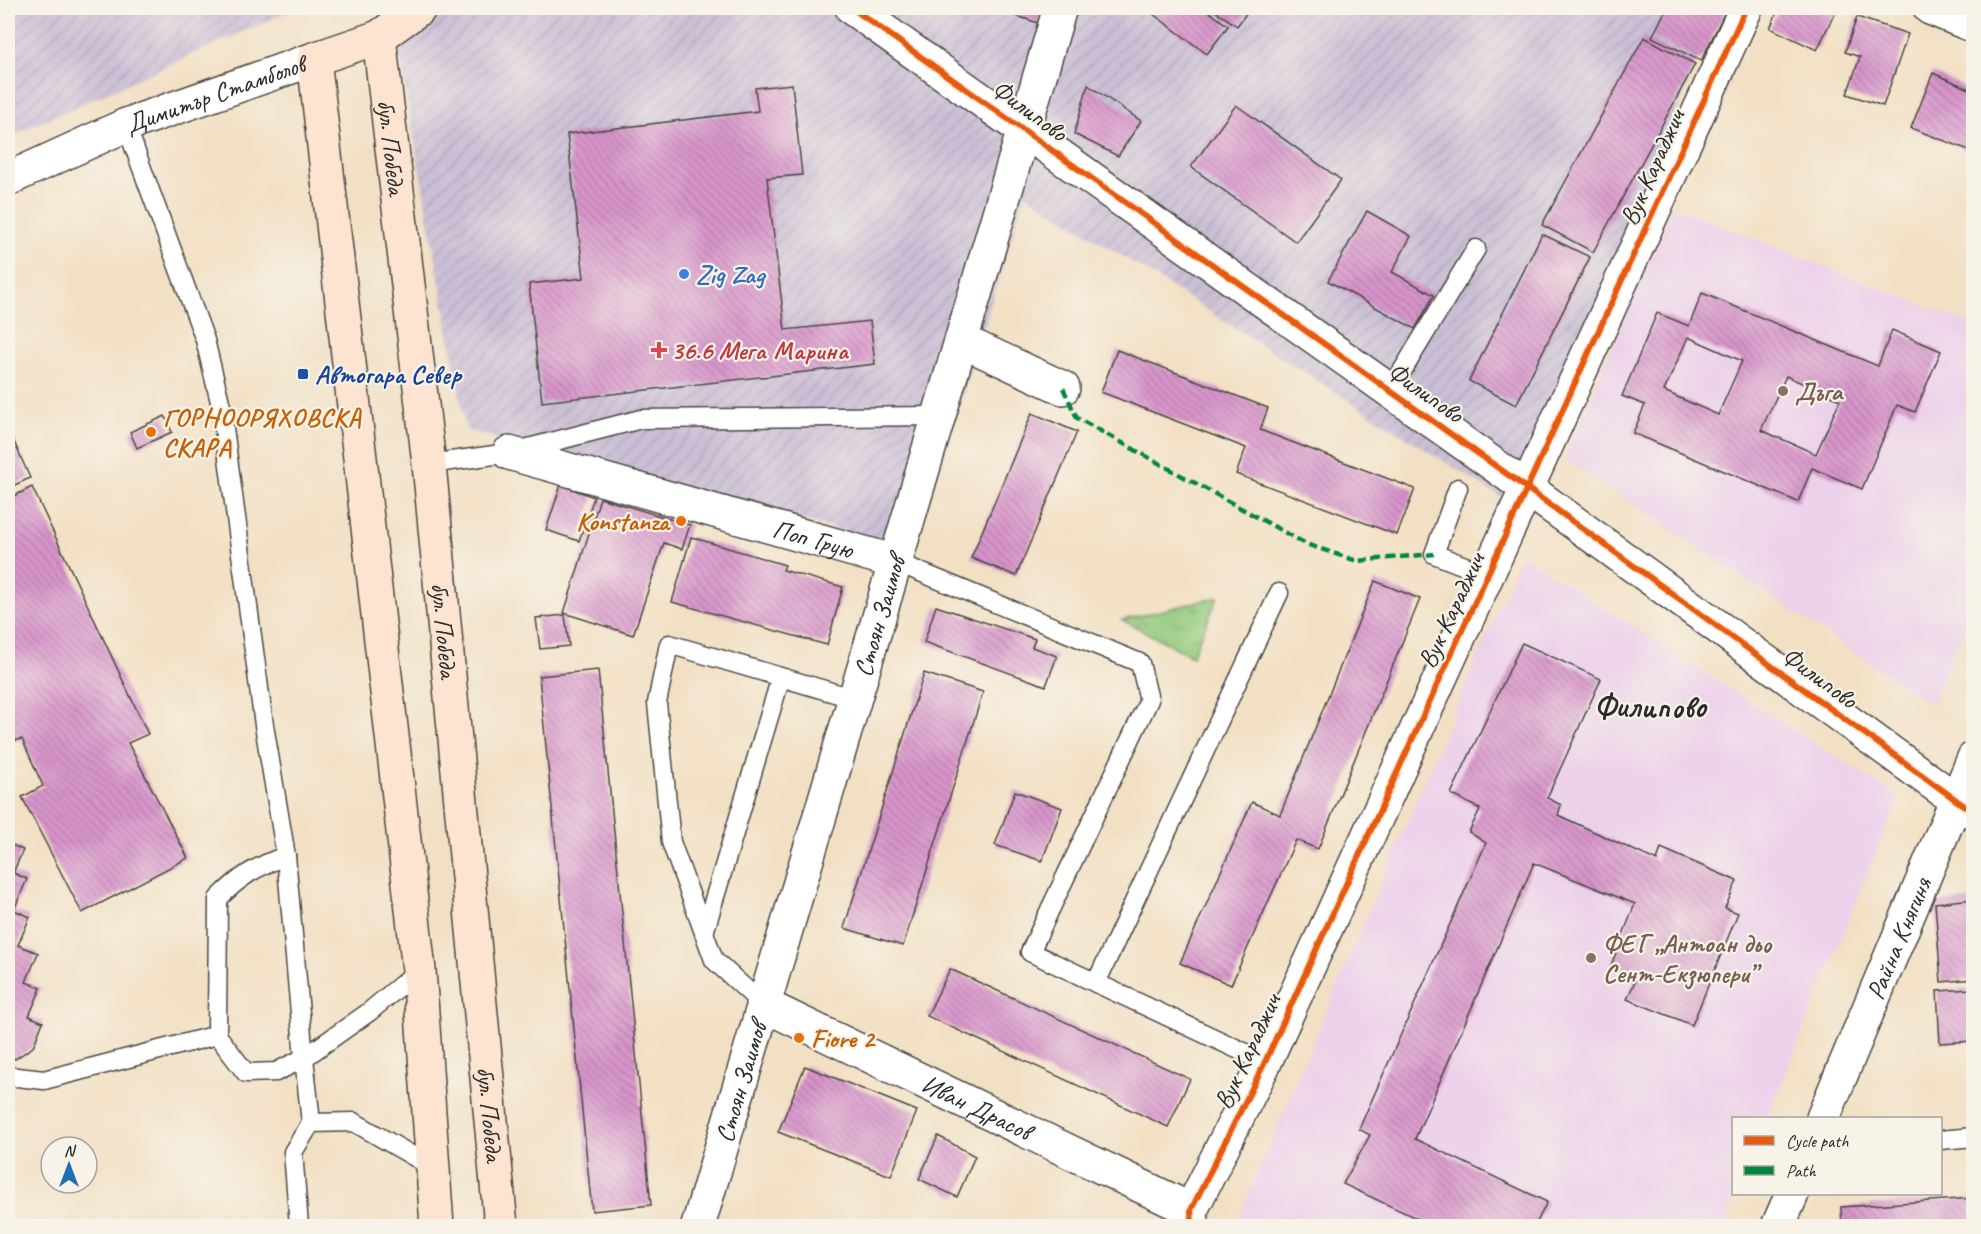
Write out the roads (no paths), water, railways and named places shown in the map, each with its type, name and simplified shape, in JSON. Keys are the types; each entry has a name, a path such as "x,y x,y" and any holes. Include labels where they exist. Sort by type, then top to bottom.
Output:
{"main road":[{"name":"Димитър Стамболов","path":"314,59 379,37 420,8"},
{"name":"бул. Победа","path":"379,37 429,464 501,1227"},
{"path":"314,59 419,970 438,1227"}],"street":[{"name":"Филипово","path":"852,8 1528,489 1964,806"},
{"name":"Стоян Заимов","path":"698,1227 762,1004 1060,8"},
{"name":"Вук Караджич","path":"1192,1218 1528,489 1746,8"},
{"path":"1930,8 1974,26"},
{"name":"Димитър Стамболов","path":"8,180 126,125 314,59"},
{"path":"962,341 1063,388"},
{"name":"Поп Грую","path":"508,453 896,562"},
{"name":"Райна Княгиня","path":"1824,1117 1964,806 1974,758"},
{"name":"Иван Драсов","path":"762,1004 1192,1218"},
{"path":"1778,1227 1792,1195"}],"lane":[{"path":"126,125 205,340 221,406 264,725 286,856 311,1123 292,1152 299,1227"},
{"path":"1390,391 1476,249"},
{"path":"429,464 508,453 641,419 939,416"},
{"path":"1458,488 1434,554 1488,575"},
{"name":"Поп Грую","path":"896,562 1140,663 1149,700 1030,952 1096,983"},
{"path":"1265,1062 1096,983 1279,593"},
{"path":"762,1004 714,960 671,842 657,703 669,645 855,699"},
{"path":"704,933 781,677"},
{"path":"286,856 255,867 236,880 218,899 217,1035 246,1073 276,1072 304,1058 369,1012 419,970"},
{"path":"8,1076 44,1080 217,1035"},
{"path":"311,1123 354,1122 432,1167"},
{"path":"1942,1140 1974,1137"}],"place":[{"name":"Zig Zag","path":"684,274"},
{"name":"36.6 Мега Марина","path":"659,350"},
{"name":"Автогара Север","path":"303,374"},
{"name":"Дъга","path":"1783,391"},
{"name":"ГОРНООРЯХОВСКА СКАРА","path":"151,432"},
{"name":"Konstanza","path":"681,521"},
{"name":"ФЕГ „Антоан дьо Сент-Екзюпери”","path":"1591,958"},
{"name":"Fiore 2","path":"799,1038"}],"district":[{"name":"Филипово","path":"1650,706"}]}
